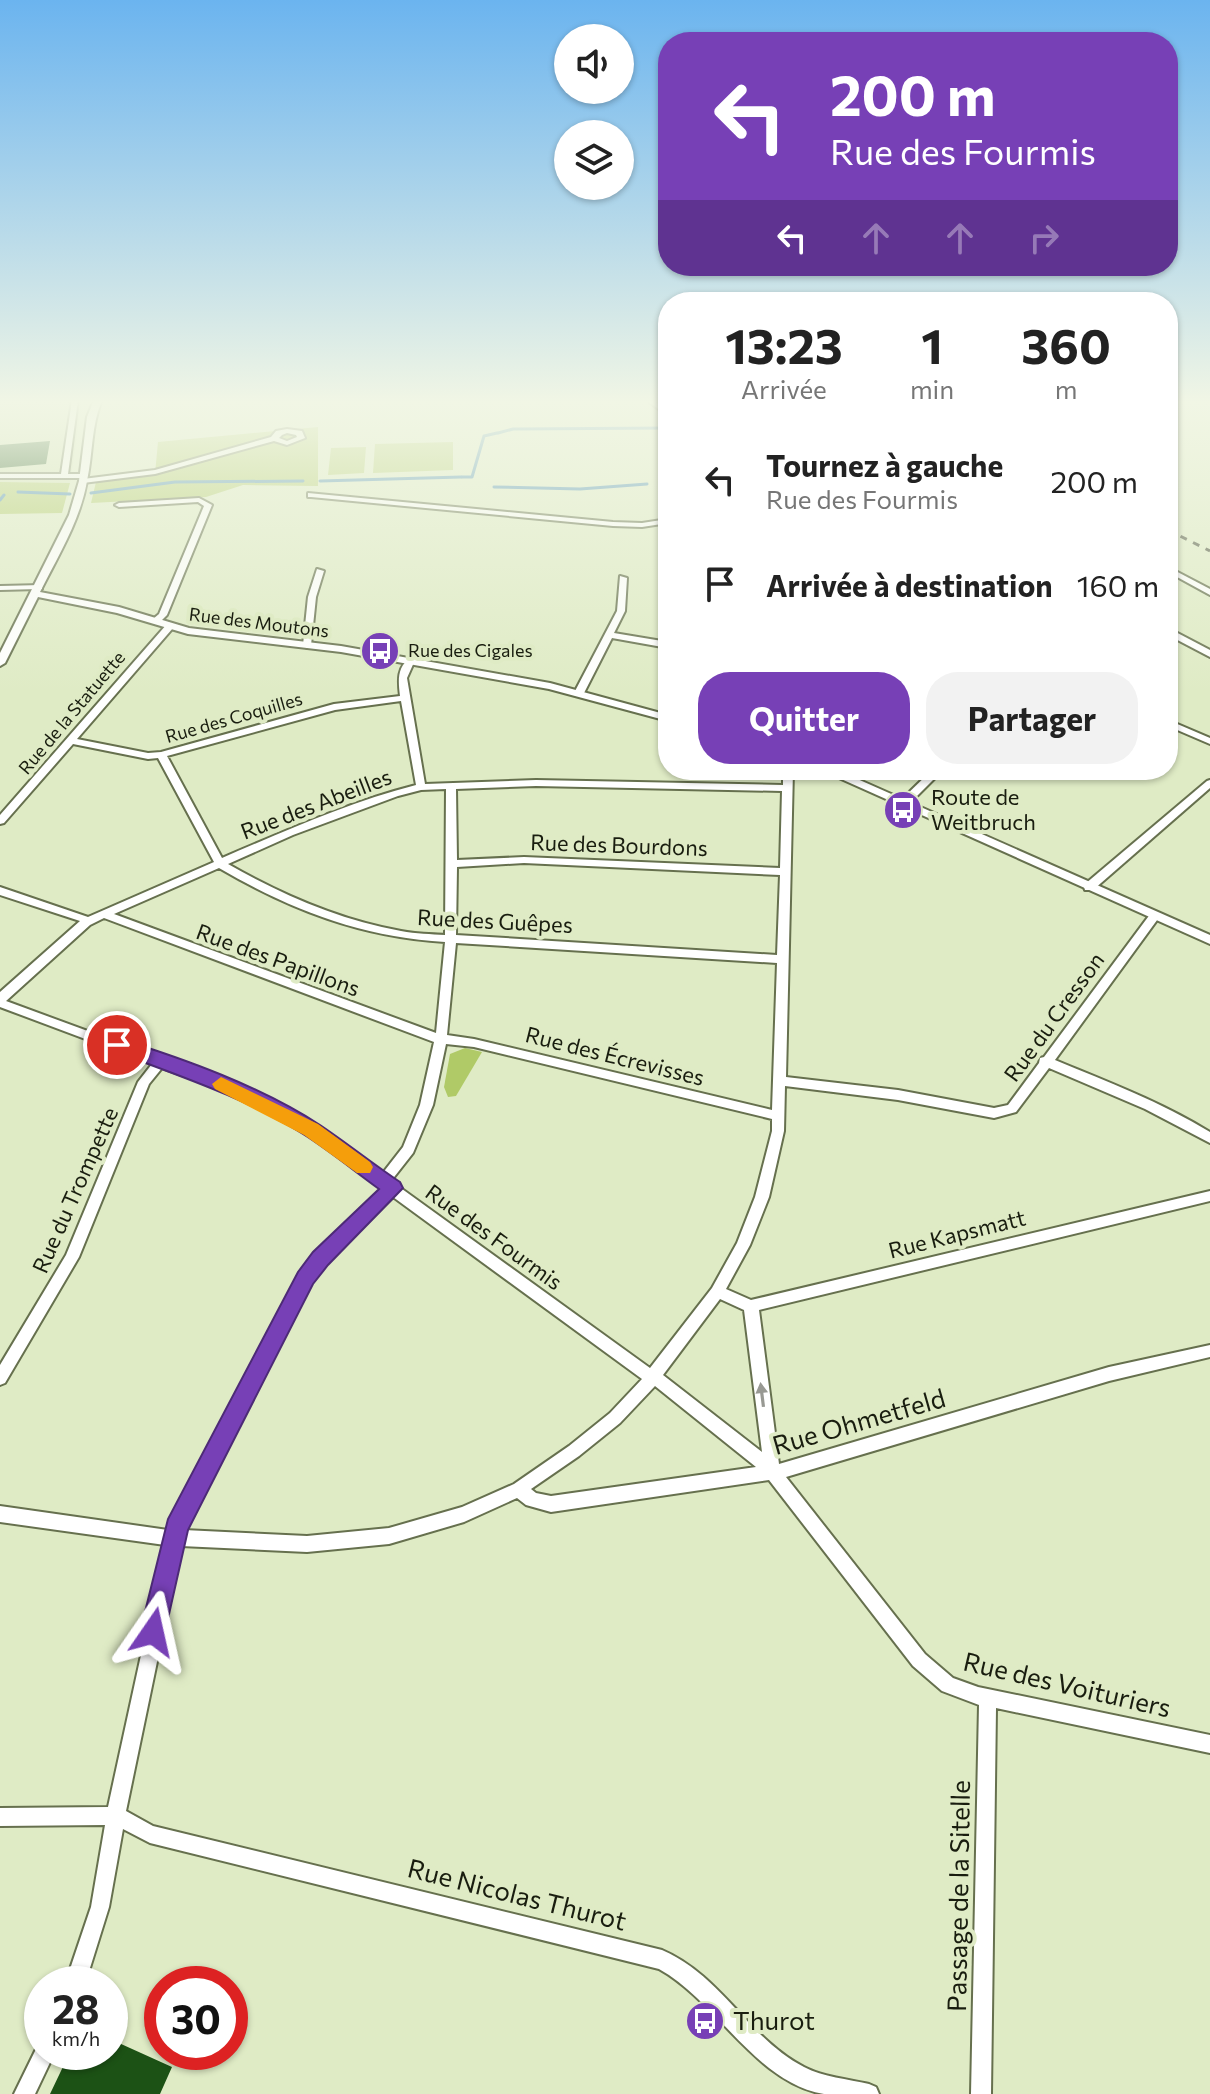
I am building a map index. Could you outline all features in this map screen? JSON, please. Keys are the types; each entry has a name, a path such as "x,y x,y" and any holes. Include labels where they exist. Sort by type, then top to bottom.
{"street":[{"path":"0,663 74,515 78,498"},
{"path":"338,498 602,524 658,523"},
{"path":"119,505 199,500 208,505 163,615 156,621"},
{"path":"307,645 312,597 320,571"},
{"path":"1178,574 1210,592"},
{"path":"579,693 621,611 623,578"},
{"name":"Rue des Moutons","path":"0,588 37,590 170,626 411,660 579,693 658,715"},
{"name":"Rue de la Statuette","path":"0,821 74,741 153,642 170,626"},
{"path":"609,635 658,643"},
{"path":"1178,636 1210,654"},
{"path":"411,660 402,678 421,787"},
{"name":"Rue des Coquilles","path":"74,741 148,756 161,755 334,707 404,698"},
{"path":"1178,727 1210,741"},
{"path":"161,755 220,864"},
{"path":"0,1514 129,1535 174,1538 307,1544 389,1536 464,1514 519,1489 615,1418 652,1378 717,1292 743,1245 762,1197 778,1131 787,780"},
{"path":"849,780 1210,940"},
{"path":"903,804 928,780"},
{"name":"Rue des Abeilles","path":"0,1001 86,922 289,833 394,794 421,787 536,783 786,788"},
{"path":"1089,887 1210,783"},
{"path":"81,1966 100,1907 174,1538 204,1472 306,1278 388,1185 429,1102 441,1038 451,939 451,786"},
{"name":"Rue des Bourdons","path":"452,864 524,860 784,872"},
{"name":"Rue des Guêpes","path":"220,864 261,888 304,907 368,928 405,936 783,959"},
{"path":"0,891 83,918 86,922"},
{"name":"Rue des Papillons","path":"103,914 301,990 441,1038"},
{"name":"Rue du Cresson","path":"779,1081 898,1095 994,1113 1012,1109 1044,1061 1155,916"},
{"name":"Rue des Fourmis","path":"0,1001 161,1061 270,1107 311,1130 652,1378"},
{"name":"Rue des Écrevisses","path":"441,1038 474,1043 778,1116"},
{"name":"Rue du Trompette","path":"0,1378 72,1257 144,1082 161,1061"},
{"path":"1044,1061 1128,1094 1179,1118 1210,1138"},
{"name":"Rue Kapsmatt","path":"751,1306 1210,1196"},
{"path":"717,1292 751,1306 772,1472"},
{"name":"Rue Ohmetfeld","path":"519,1489 532,1500 551,1504 772,1472 1109,1374 1210,1351"},
{"name":"Rue des Voituriers","path":"652,1378 661,1381 772,1472 919,1660 948,1685 988,1698 1210,1744"},
{"name":"Passage de la Sitelle","path":"981,2094 988,1698"},
{"path":"0,1817 117,1816"},
{"name":"Rue Nicolas Thurot","path":"117,1816 150,1834 662,1960 684,1972 784,2066 808,2079 869,2094"},
{"path":"24,2094 36,2070"}],"green space":[{"path":"0,498 66,498 62,513 0,514"},
{"path":"92,498 192,498 91,503"},
{"path":"465,1048 482,1052 456,1096 448,1097 444,1087 450,1054"}],"building":[{"path":"128,2047 144,2054 144,2070 171,2070 160,2094 50,2094 61,2070 128,2070"}],"railway":[{"path":"1178,535 1210,551"}],"slow traffic":[{"path":"221,1084 311,1130 363,1167"}],"place":[{"name":"Rue des Cigales","path":"380,651"},
{"name":"Route de Weitbruch","path":"903,810"},
{"name":"Thurot","path":"705,2021"}],"route":[{"path":"117,1045 228,1087 270,1107 311,1130 393,1188 321,1259 306,1278 177,1527 153,1632"}]}
